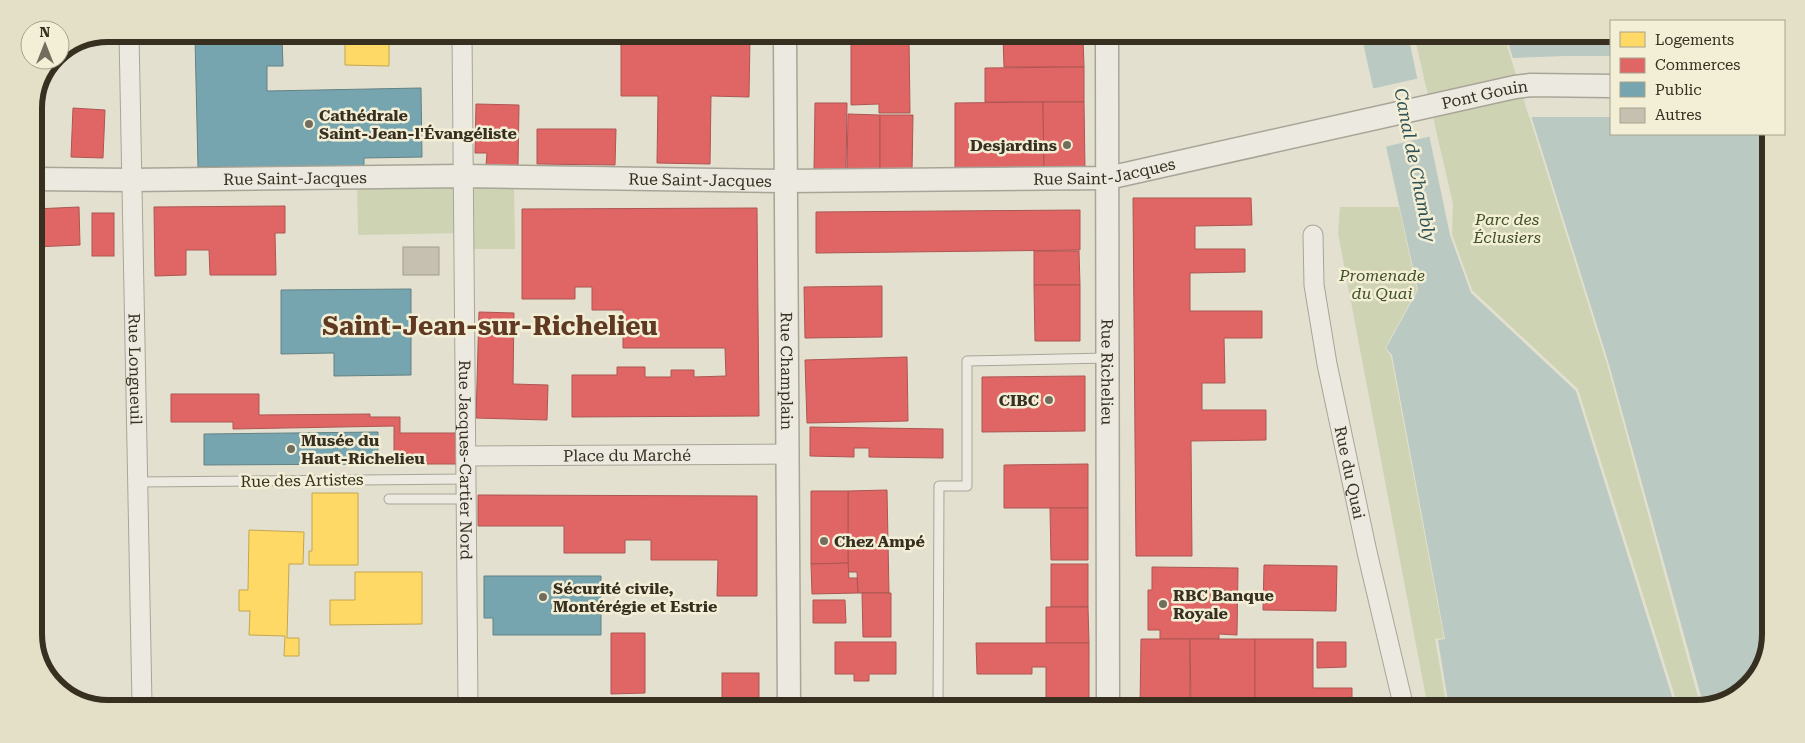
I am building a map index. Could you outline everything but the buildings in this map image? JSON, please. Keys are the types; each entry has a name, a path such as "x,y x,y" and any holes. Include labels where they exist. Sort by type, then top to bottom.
{"street":[{"name":"Rue Longueuil","path":"129,42 130,180 135,304 142,700"},
{"name":"Rue Jacques-Cartier Nord","path":"462,42 468,700"},
{"name":"Rue Champlain","path":"785,42 789,700"},
{"name":"Rue Richelieu","path":"1107,42 1108,700"},
{"name":"Pont Gouin","path":"1360,120 1515,87 1531,85 1610,86"},
{"name":"Rue Saint-Jacques","path":"42,180 463,176 786,181 1108,178 1360,120"},
{"name":"Rue du Quai","path":"1313,235 1314,285 1327,364 1367,552 1402,700"},
{"name":"Place du Marché","path":"466,456 787,454"}],"lane":[{"path":"938,700 940,486 967,486 967,361 1108,358"},
{"name":"Rue des Artistes","path":"138,482 466,479"},
{"path":"389,499 466,499"}],"green space":[{"name":"Parc des Éclusiers","path":"1506,42 1607,364 1699,700 1676,700 1578,389 1472,290 1452,234 1453,204 1416,43"},
{"path":"459,182 461,233 358,235 357,184"},
{"path":"514,184 515,249 470,249 470,185"},
{"name":"Promenade du Quai","path":"1340,207 1399,207 1417,290 1385,348 1391,356 1444,638 1435,639 1446,700 1426,700 1338,233"}],"water":[{"name":"Canal de Chambly","path":"1363,42 1411,42 1450,235 1471,293 1576,391 1673,700 1448,700 1438,640 1445,639 1392,355 1386,348 1418,290"},
{"path":"1508,42 1610,42 1610,135 1762,135 1762,643 1756,664 1749,675 1726,694 1718,697 1702,700 1608,361"}],"pier":[{"path":"1610,56 1610,117 1529,117 1511,58"},
{"path":"1420,78 1432,136 1384,147 1371,89"}],"place":[{"name":"Cathédrale Saint-Jean-l'Évangéliste","path":"309,124"},
{"name":"Desjardins","path":"1067,145"},
{"name":"CIBC","path":"1049,400"},
{"name":"Musée du Haut-Richelieu","path":"291,449"},
{"name":"Chez Ampé","path":"824,541"},
{"name":"Sécurité civile, Montérégie et Estrie","path":"543,597"},
{"name":"RBC Banque Royale","path":"1163,604"}],"district":[{"name":"Saint-Jean-sur-Richelieu","path":"490,326"}]}
